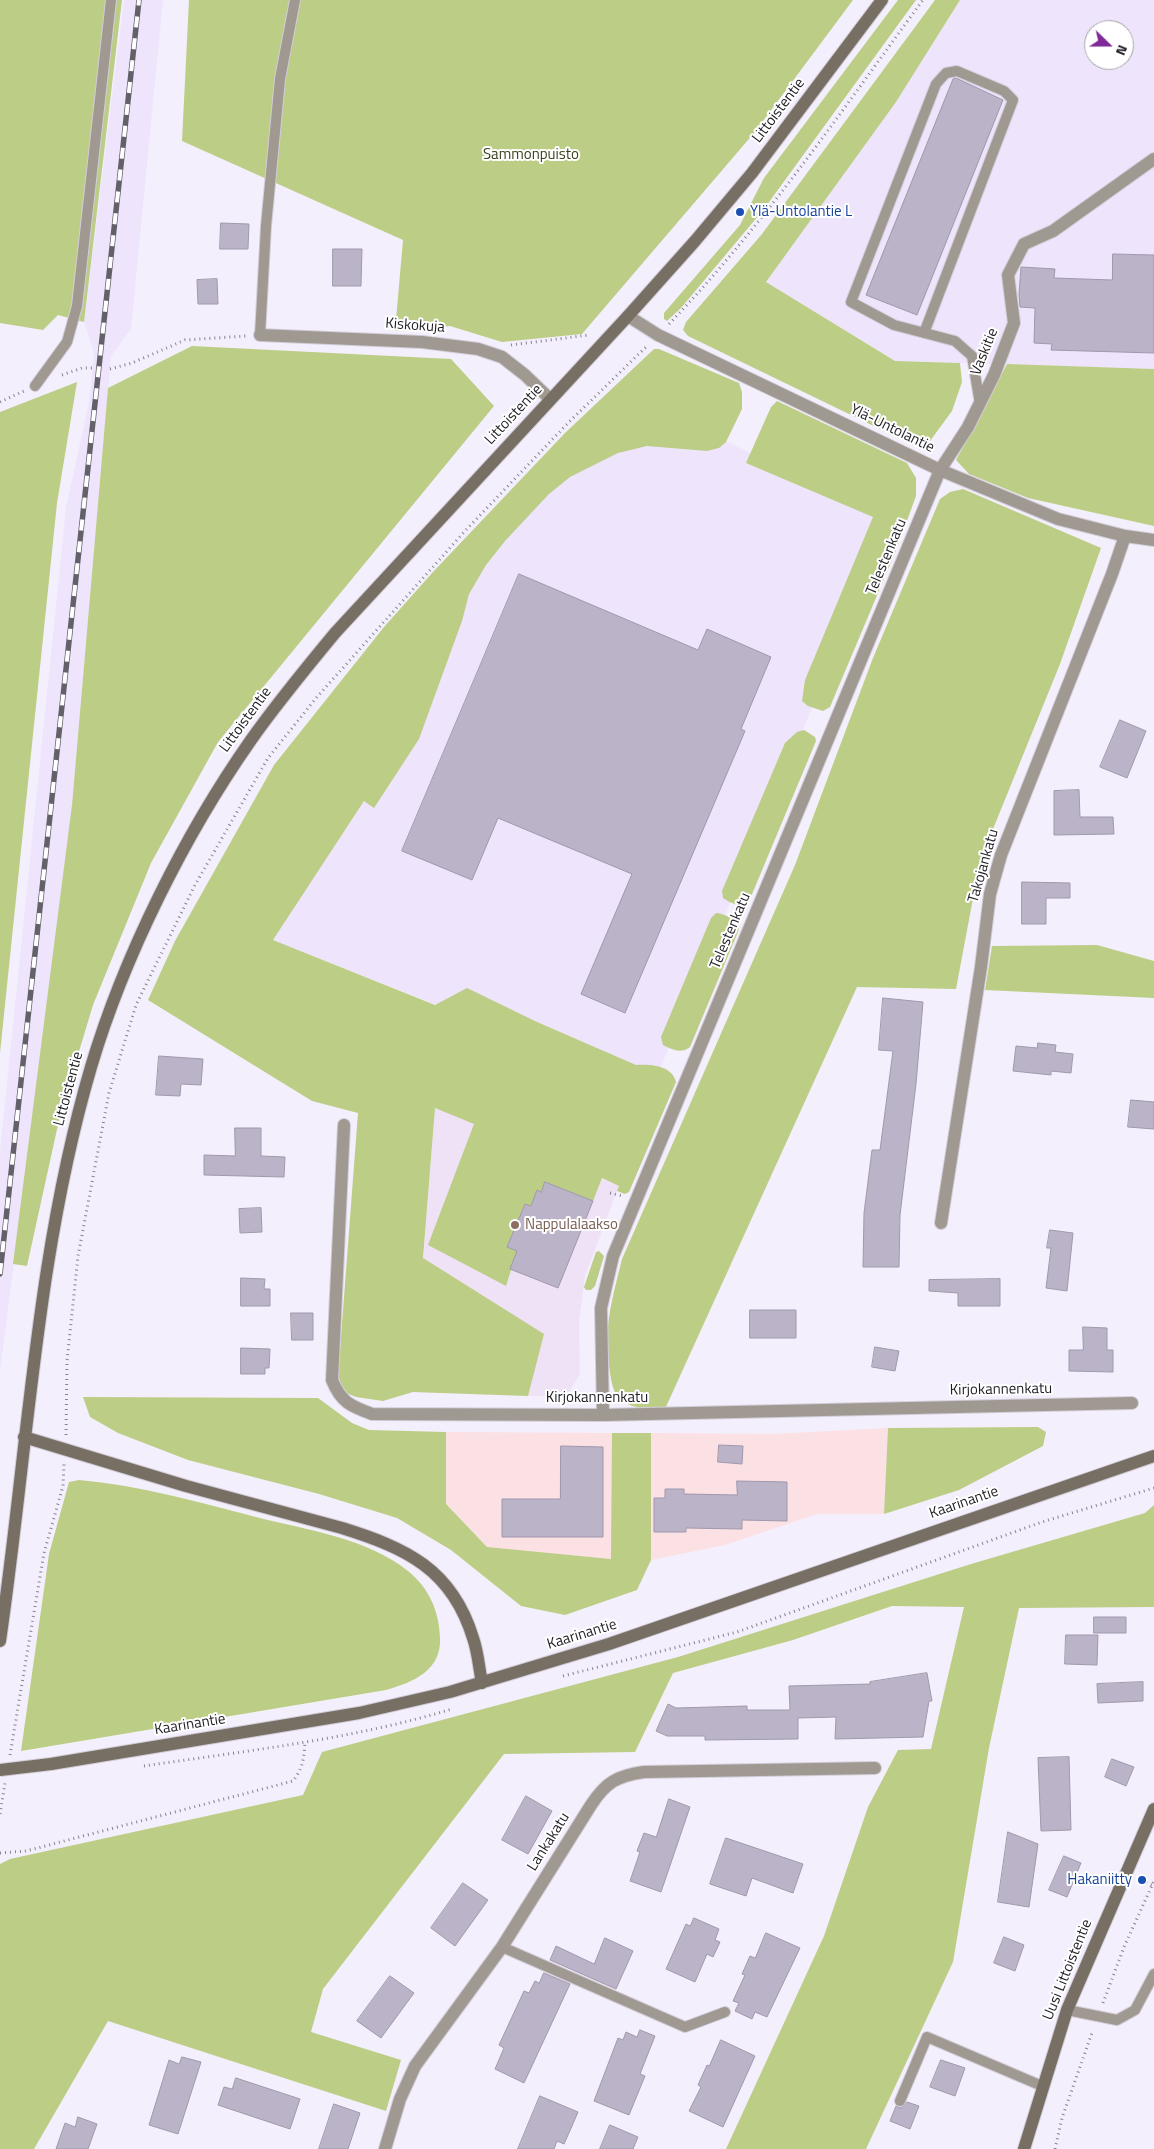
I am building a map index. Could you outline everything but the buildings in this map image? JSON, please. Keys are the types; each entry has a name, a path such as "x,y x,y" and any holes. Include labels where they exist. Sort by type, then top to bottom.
{"street":[{"name":"Littoistentie","path":"0,1642 42,1296 77,1118 91,1066 117,994 138,940 170,876 226,776 292,684 335,632 628,316 695,241 752,173 882,0"},
{"name":"Vaskitie","path":"940,470 968,427 980,404 994,375 1014,323 1008,275 1024,244 1053,231 1154,159"},
{"name":"Ylä-Untolantie","path":"628,316 658,335 940,470 1058,519 1125,536 1154,540"},
{"name":"Kiskokuja","path":"260,335 422,342 478,349 502,357 525,375 550,400"},
{"name":"Telestenkatu","path":"603,1415 601,1308 613,1256 940,470"},
{"name":"Takojankatu","path":"941,1223 981,967 990,894 1001,855 1112,574 1125,536"},
{"name":"Kirjokannenkatu","path":"344,1125 332,1380 338,1394 350,1406 372,1414 603,1415 1132,1403"},
{"path":"24,1437 186,1486 342,1528 410,1554 433,1571 455,1598 473,1638 482,1683"},
{"name":"Kaarinantie","path":"3,1772 359,1713 482,1683 618,1641 1154,1456"},
{"name":"Lankakatu","path":"385,2149 400,2099 415,2066 502,1947 591,1805 605,1786 624,1776 644,1772 875,1768"},
{"name":"Uusi Littoistentie","path":"1024,2149 1067,2010 1154,1809"}],"lane":[{"path":"35,386 68,342 77,306 111,0"},
{"path":"260,335 266,226 280,80 295,0"},
{"path":"924,333 1013,100 1004,91 957,71 946,73 936,84 850,302 894,325 924,333 955,341 972,356 980,404"},
{"path":"502,1947 685,2027 724,2012"},
{"path":"1067,2010 1117,2020 1135,2010 1154,1974"},
{"path":"900,2101 927,2037 1042,2086"}],"path":[{"path":"10,1756 44,1553 63,1486 66,1450 67,1361 78,1256 109,1093 136,1005 195,885 268,758 317,698 465,530 568,423 702,290 757,225 924,0"},
{"path":"507,345 613,332"},
{"path":"110,369 132,363 185,340 260,335"},
{"path":"561,1676 737,1632 1042,1522 1154,1488"},
{"path":"138,1767 305,1742 430,1716 458,1707"},
{"path":"0,1853 26,1851 293,1781 300,1772 304,1761 305,1742"},
{"path":"0,1814 3,1772"},
{"path":"1142,1880 1152,1885"}],"shaded area":[{"path":"124,0 163,0 131,329 111,356 72,807 0,1372 0,1152 66,508 89,402 94,352 84,322"},
{"path":"960,0 1154,0 1154,369 895,361 766,282 896,102"},
{"path":"700,429 891,520 651,1090 273,940 364,801 453,592 577,454"},
{"name":"Nappulalaakso","path":"435,1107 619,1186 585,1276 579,1321 580,1374 566,1397 413,1392"},
{"path":"888,1428 884,1514 817,1514 725,1545 651,1560 651,1433 773,1434"},
{"path":"446,1432 612,1433 612,1559 488,1548 446,1504"}],"green space":[{"path":"0,0 122,0 84,322 58,315 43,330 0,323"},
{"name":"Sammonpuisto","path":"189,0 853,0 754,133 582,334 502,342 450,326 395,331 403,240 182,141"},
{"path":"898,0 916,0 764,209 681,308 667,321 664,319 664,313 740,225 764,178"},
{"path":"935,0 960,0 896,102 766,282 895,361 960,363 962,382 952,411 930,441 915,446 688,336 683,330 686,322 762,234"},
{"path":"192,346 451,359 494,406 218,742 151,863 93,1005 61,1111 27,1266 13,1264 72,805 108,388"},
{"path":"654,349 659,349 739,383 742,392 742,409 726,442 719,448 707,451 647,446 618,453 570,477 549,494 505,541 486,565 469,594 462,621 419,739 374,808 364,801 273,940 435,1005 467,988 537,1022 636,1065 654,1065 665,1069 674,1076 676,1082 629,1192 625,1194 617,1191 619,1186 602,1178 593,1201 545,1182 541,1192 537,1190 531,1206 525,1204 521,1213 531,1217 507,1247 517,1251 506,1286 428,1245 474,1124 435,1108 423,1258 544,1334 528,1396 413,1392 383,1401 356,1397 344,1392 338,1376 358,1113 312,1101 148,1000 175,941 274,765 384,627 433,572 565,433"},
{"path":"1007,364 1154,369 1154,526 1028,498 969,474 956,460"},
{"path":"77,382 57,503 0,1053 0,412"},
{"path":"777,401 907,463 916,478 916,496 897,548 830,707 823,711 808,706 802,701 805,680 873,517 746,463 771,407"},
{"path":"963,489 1101,548 1060,664 980,861 956,989 857,987 665,1409 634,1407 618,1397 615,1391 612,1383 608,1352 609,1318 622,1259 795,865 873,658 940,499 950,492"},
{"path":"804,730 815,737 816,741 750,899 741,905 730,902 723,898 722,891 785,743 797,732"},
{"path":"716,913 733,920 738,925 738,932 690,1047 680,1051 674,1050 663,1045 661,1037 711,918"},
{"path":"1097,945 1154,961 1154,998 985,990 992,946"},
{"path":"599,1251 604,1256 595,1286 591,1290 586,1290 584,1287 596,1252"},
{"path":"83,1397 318,1398 352,1423 369,1430 446,1432 446,1504 487,1547 611,1559 612,1433 651,1433 651,1560 637,1590 565,1615 521,1606 451,1550 397,1518 319,1494 188,1460 118,1433 90,1417"},
{"path":"1038,1427 1046,1432 1043,1446 959,1490 884,1514 888,1428"},
{"path":"79,1480 101,1482 168,1495 336,1536 374,1550 408,1571 427,1592 438,1618 440,1637 436,1658 431,1667 415,1679 386,1690 21,1751 49,1554 69,1482"},
{"path":"1154,1505 1154,1607 1019,1608 989,1748 953,1962 866,2149 726,2149 824,1936 868,1807 898,1750 931,1749 964,1607 892,1606 793,1640 673,1673 635,1752 504,1754 323,1989 311,2032 401,2060 386,2111 108,2021 34,2149 0,2149 0,1864 10,1859 303,1795 322,1752 678,1657 971,1564 1145,1513"}],"railway":[{"path":"0,1274 139,0"}],"place":[{"name":"Ylä-Untolantie L","path":"740,212"},
{"name":"Nappulalaakso","path":"515,1225"},
{"name":"Hakaniitty","path":"1142,1880"}]}
